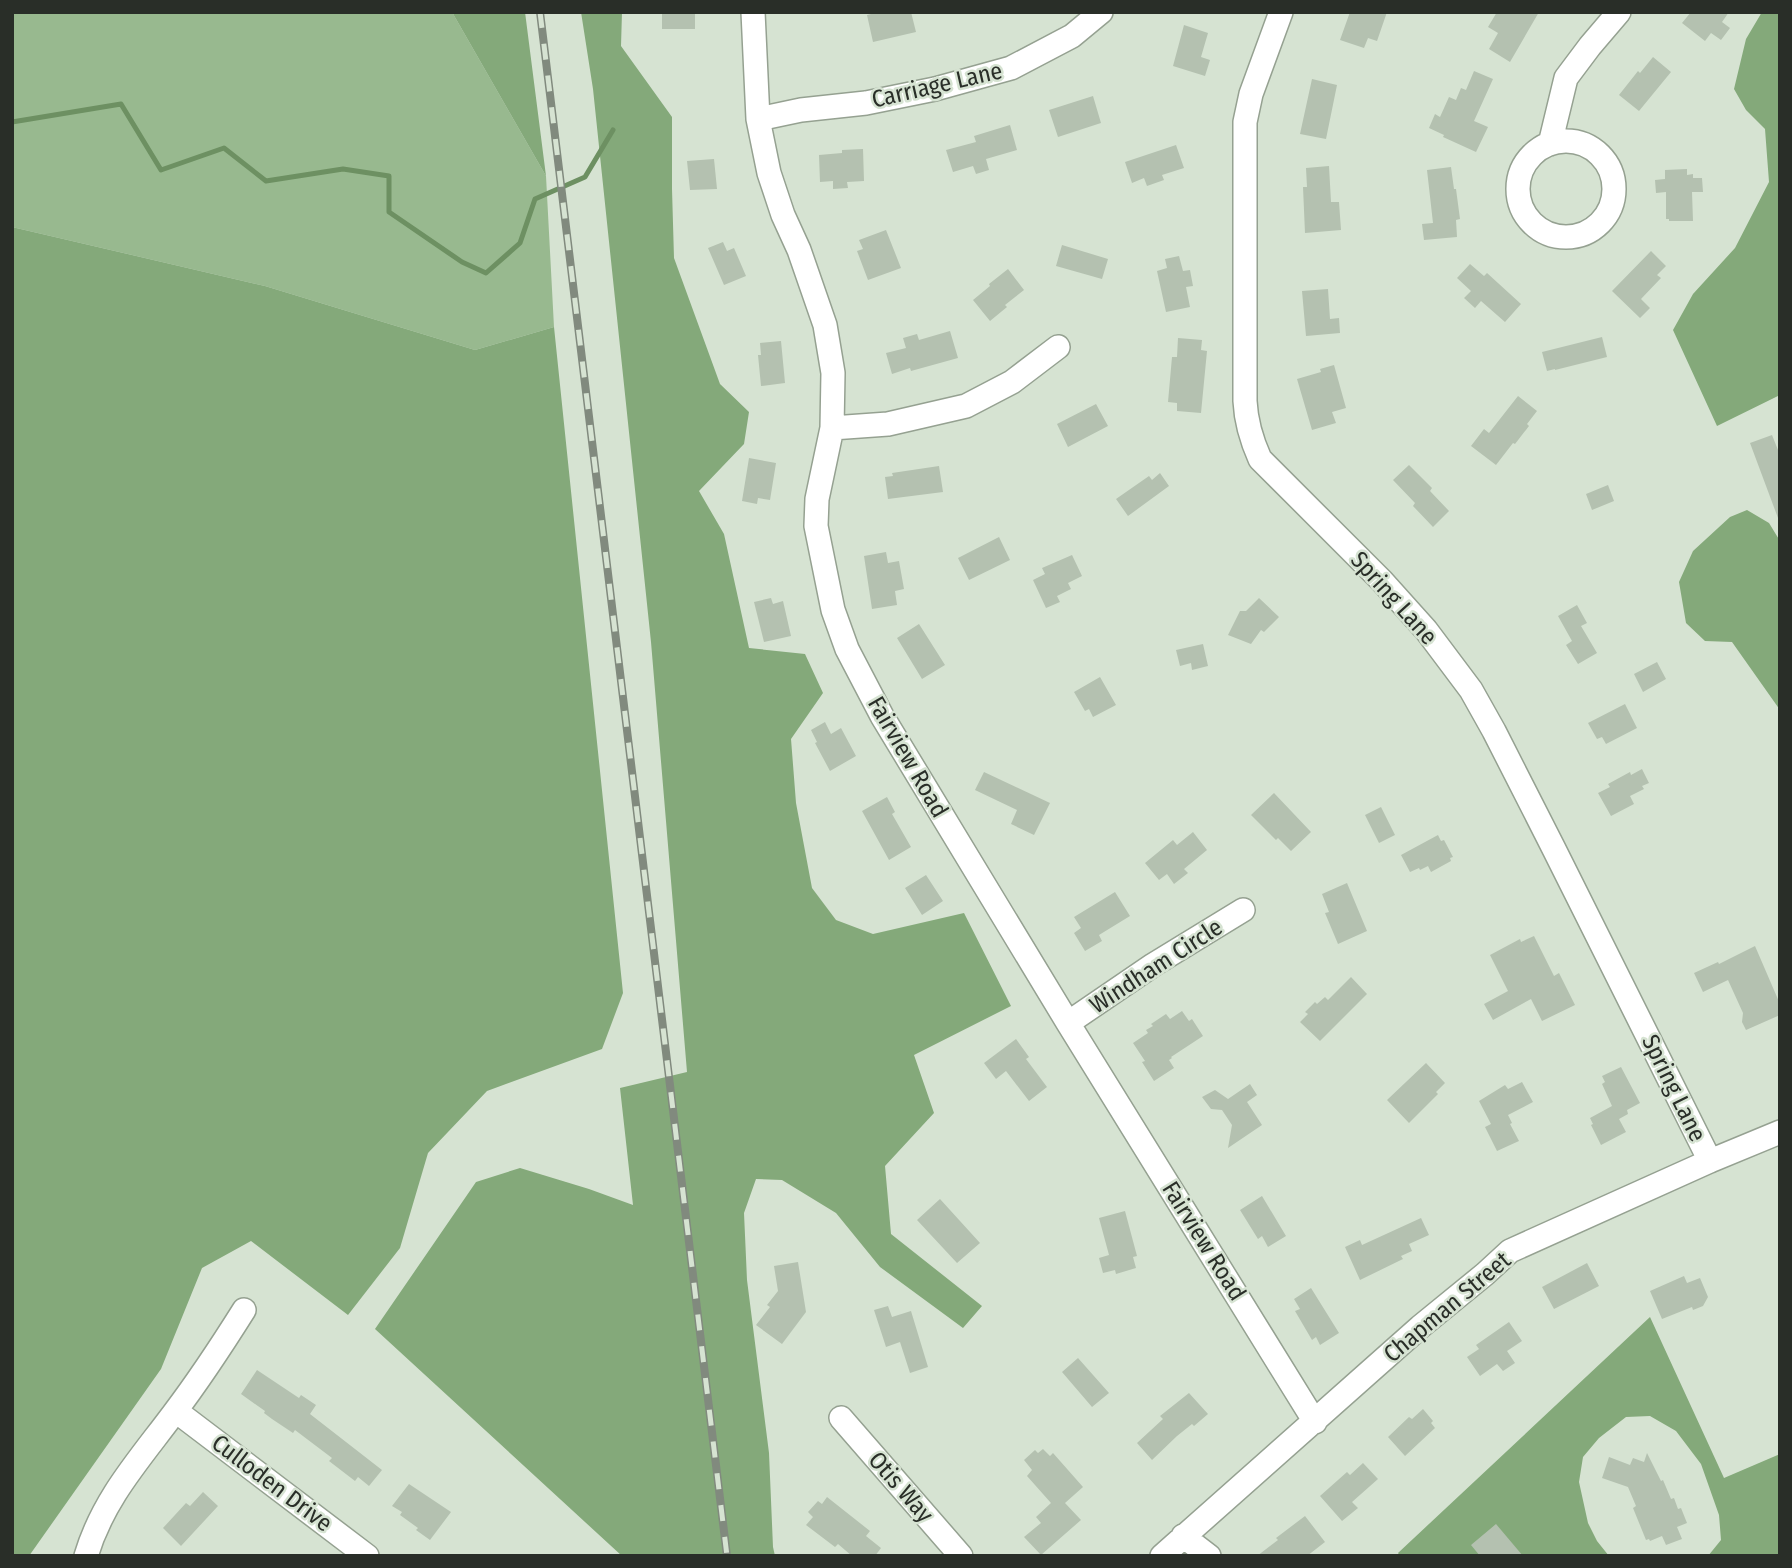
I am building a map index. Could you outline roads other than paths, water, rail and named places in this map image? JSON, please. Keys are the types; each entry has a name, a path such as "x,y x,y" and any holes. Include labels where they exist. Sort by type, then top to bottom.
{"street":[{"name":"Fairview Road","path":"752,12 758,119 769,173 825,325 833,373 832,428 817,499 816,526 833,610 848,649 882,716 1315,1422"},
{"name":"Carriage Lane","path":"758,119 801,110 866,103 935,89 1011,68 1072,36 1101,12"},
{"name":"Spring Lane","path":"1281,12 1251,94 1245,122 1245,401 1252,441 1260,459 1382,581 1426,630 1471,690 1542,825 1710,1161"},
{"path":"1550,144 1566,141 1581,144 1605,161 1612,175 1614,190 1611,205 1599,224 1580,235 1564,237 1548,234 1534,225 1523,212 1518,196 1518,180 1525,164 1536,152 1550,144 1566,78 1619,12"},
{"path":"832,428 888,424 966,406 1012,382 1058,347"},
{"name":"Windham Circle","path":"1068,1023 1153,965 1243,910"},
{"name":"Chapman Street","path":"1162,1556 1420,1327 1510,1251 1780,1132"},
{"path":"86,1556 103,1511 122,1481 176,1410 244,1310"},
{"name":"Culloden Drive","path":"176,1410 368,1556"},
{"name":"Otis Way","path":"841,1418 961,1556"},
{"path":"1184,1536 1209,1556"}],"waterway":[{"path":"12,122 121,104 161,170 224,148 266,181 343,169 389,176 389,212 462,262 486,273 520,243 535,199 585,177 613,130"}],"railway":[{"path":"540,12 727,1556"}]}
